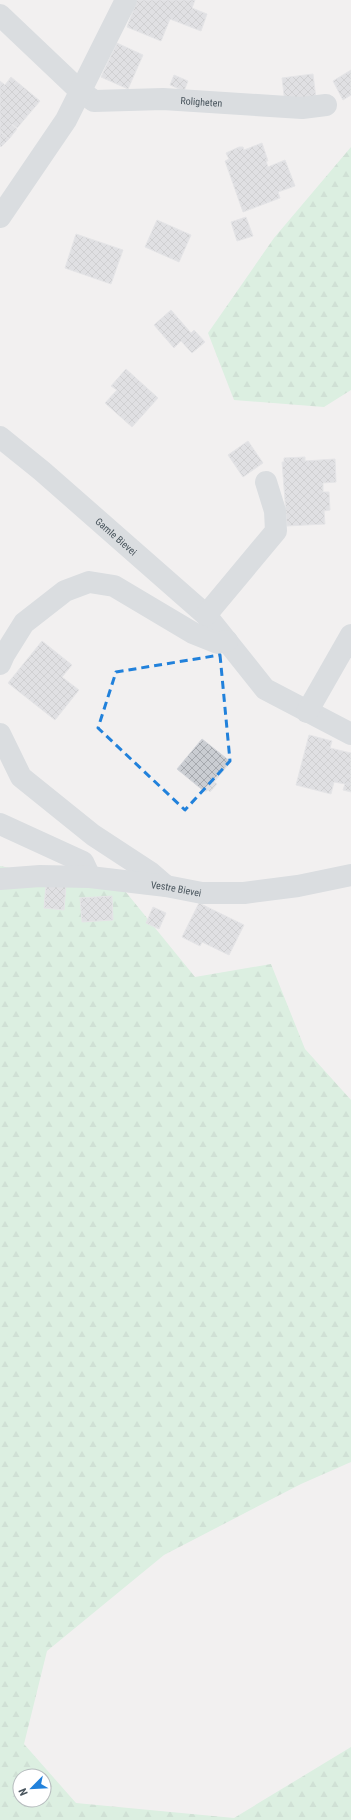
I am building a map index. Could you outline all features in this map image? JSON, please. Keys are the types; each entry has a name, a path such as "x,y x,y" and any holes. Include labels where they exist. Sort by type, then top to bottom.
{"street":[{"path":"0,217 66,120 126,0"},
{"name":"Roligheten","path":"0,15 80,92 94,101 163,99 302,108 326,105"},
{"name":"Gamle Bievei","path":"0,437 42,471 206,616 265,689 351,734"},
{"path":"206,616 276,531 275,511 266,482"},
{"path":"0,664 4,655 24,624 65,591 89,582 114,586 193,633 218,644 227,641"},
{"path":"307,712 351,635"},
{"path":"0,734 21,777 92,835 151,873 166,886"},
{"path":"0,824 83,862 90,877"},
{"name":"Vestre Bievei","path":"0,879 40,876 90,877 166,886 202,893 244,893 298,886 351,875"}],"highlighted area":[{"path":"220,655 230,761 185,810 98,728 116,672"}],"green space":[{"path":"351,147 351,390 324,407 234,400 208,333 274,238"},
{"path":"0,866 125,891 195,977 271,964 305,1049 351,1100 351,1462 301,1484 164,1555 47,1651 24,1744 45,1768 12,1768 12,1808 52,1808 52,1776 76,1803 234,1818 351,1747 351,1820 0,1820"}],"building":[{"path":"137,0 195,0 192,8 207,14 201,31 170,19 161,41 127,27"},
{"path":"117,43 143,55 128,89 101,77"},
{"path":"351,70 351,95 343,100 333,81"},
{"path":"313,74 316,99 285,103 282,78"},
{"path":"174,75 188,81 184,91 170,85"},
{"path":"11,77 40,101 17,128 12,124 17,129 9,139 0,131 0,81 5,85"},
{"path":"0,131 9,139 1,147 0,146"},
{"path":"262,143 268,161 266,161 268,167 285,160 295,186 278,192 280,198 243,212 225,161 229,159 226,153 239,147 243,147 244,150"},
{"path":"246,217 253,236 237,241 231,222"},
{"path":"157,220 191,235 179,262 145,247"},
{"path":"76,234 123,250 111,284 65,268"},
{"path":"171,310 191,333 194,330 205,342 192,353 181,341 174,348 154,325"},
{"path":"126,369 158,398 132,427 105,403 117,390 111,386"},
{"path":"248,441 263,463 243,477 228,455"},
{"path":"305,457 305,461 335,459 336,482 323,483 323,492 329,492 330,510 324,511 325,524 287,526 282,462 284,462 284,458"},
{"path":"42,641 72,665 62,677 79,690 55,720 8,683"},
{"path":"309,735 332,741 330,748 351,753 351,792 343,790 345,784 334,782 331,794 296,785"},
{"path":"202,739 231,762 214,782 217,784 210,792 208,790 205,792 177,769"},
{"path":"46,884 66,886 64,910 44,908"},
{"path":"112,896 113,920 82,922 80,898"},
{"path":"199,903 244,925 229,955 202,942 200,946 182,937"},
{"path":"153,907 166,913 159,929 146,923"}]}
